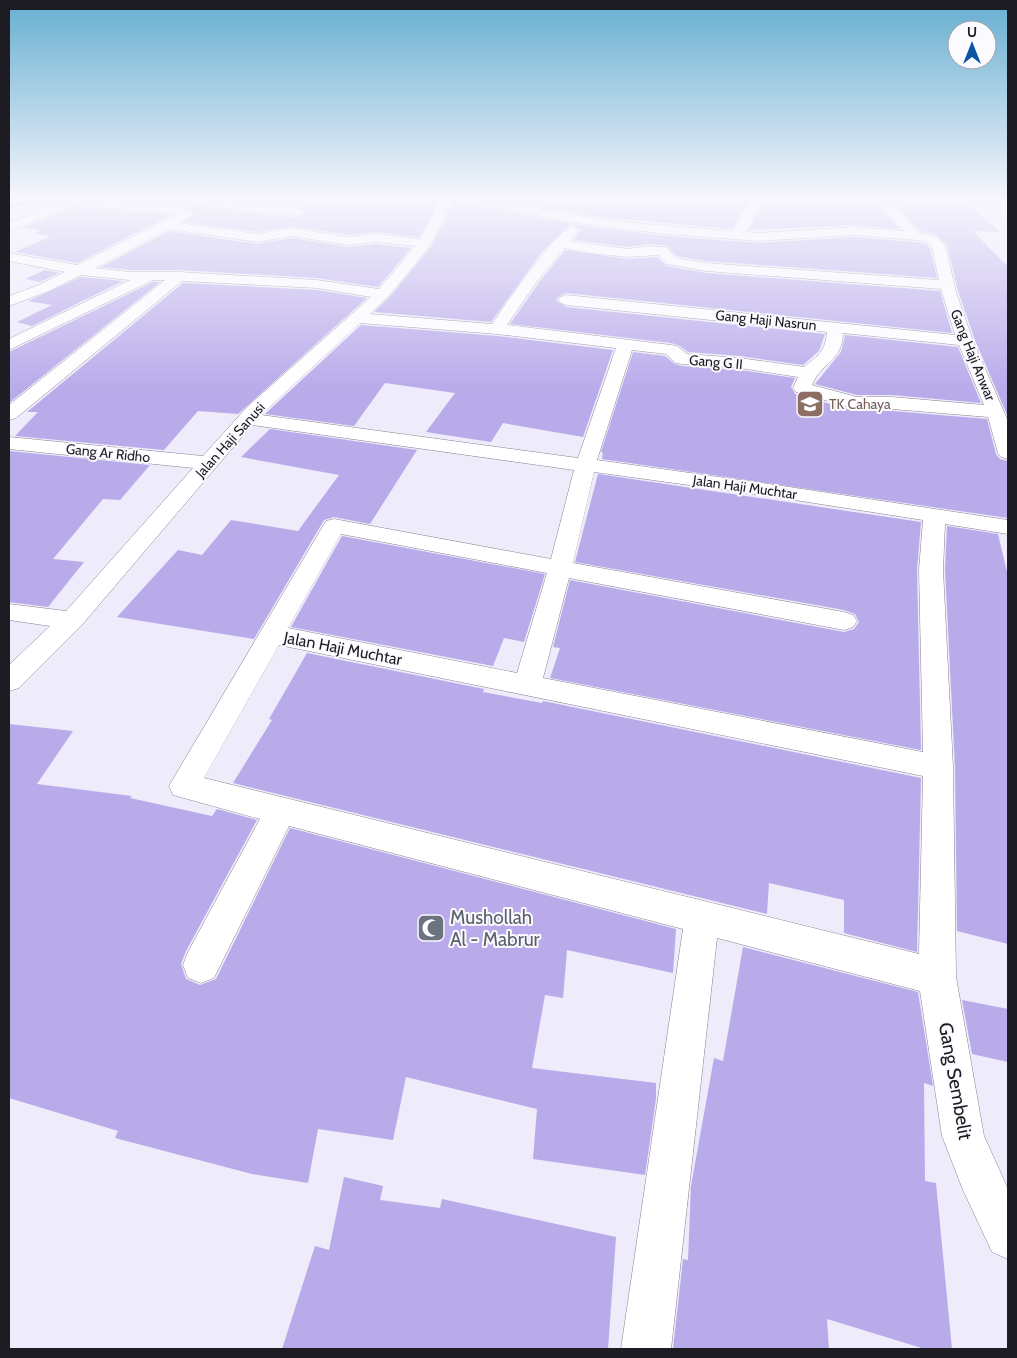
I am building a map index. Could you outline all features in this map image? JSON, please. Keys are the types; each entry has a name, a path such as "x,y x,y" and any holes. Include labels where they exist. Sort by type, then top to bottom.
{"street":[{"path":"43,263 130,276 179,276 317,284 383,294"},
{"path":"9,301 44,288 92,263"},
{"name":"Jalan Haji Sanusi","path":"9,682 72,620 247,419 383,294 408,263"},
{"path":"497,329 523,288 543,263"},
{"path":"685,263 706,267 947,285"},
{"name":"Gang Haji Anwar","path":"942,263 965,341 996,412 1008,453"},
{"path":"9,345 106,296 152,276"},
{"path":"9,414 179,276"},
{"name":"Gang Haji Nasrun","path":"566,300 965,341"},
{"name":"Gang G II","path":"356,318 497,329 673,350 682,359 740,363 808,373"},
{"path":"835,327 834,345 827,357 808,373 802,388 854,403 892,403 996,412"},
{"path":"527,685 560,568 586,464 625,345"},
{"name":"Jalan Haji Muchtar","path":"247,419 586,464 1008,527"},
{"name":"Gang Ar Ridho","path":"9,443 208,464"},
{"name":"Gang Sembelit","path":"934,516 931,570 938,767 938,977 963,1136 978,1175 1008,1236"},
{"path":"271,634 334,526 844,621"},
{"path":"9,612 72,620"},
{"name":"Jalan Haji Muchtar","path":"281,811 184,786 271,634 938,767"},
{"path":"201,966 281,811 938,977"},
{"path":"646,1349 702,917"}],"building":[{"path":"108,263 398,263 378,287 317,278 179,270 130,270 101,267"},
{"path":"418,263 533,263 491,322 374,312 389,298"},
{"path":"554,263 664,263 667,266 706,273 940,291 952,333 566,293 556,300 566,307 825,334 819,351 803,365 740,356 688,352 678,345 671,343 510,324"},
{"path":"738,263 934,263 937,278"},
{"path":"951,263 1004,263 1008,267 1008,417 975,340 958,291"},
{"path":"45,270 59,273 40,282 25,279"},
{"path":"81,277 123,281 32,326 17,322 52,305 28,301"},
{"path":"153,282 160,282 9,403 9,352"},
{"path":"183,283 317,290 367,298 238,414 198,411 164,450 15,436 38,412 27,412"},
{"path":"361,325 497,336 613,350 583,437 503,423 491,442 426,432 455,393 385,383 354,426 265,414"},
{"path":"845,335 958,347 981,403 892,395 857,395 815,384 841,352"},
{"path":"633,352 665,356 675,364 682,366 740,370 795,378 791,387 795,394 855,411 892,411 987,419 996,454 1000,459 1008,461 1008,518 602,459 603,453 601,452"},
{"path":"270,429 417,450 370,524 334,517 324,520 254,639 117,617 178,550 202,555 231,520 298,531 339,475 241,457"},
{"path":"9,451 150,465 120,500 103,499 53,559 84,562 48,607 9,602"},
{"path":"598,474 921,522 917,570 921,750 550,678 560,648 553,647 570,580 844,632 854,629 859,622 855,614 844,610 575,562"},
{"path":"947,526 998,534 1008,576 1008,944 957,931 955,767 945,570"},
{"path":"342,536 545,574 524,642 504,638 493,666 291,627"},
{"path":"307,653 484,689 483,692 542,703 543,701 921,778 917,952 844,933 844,900 769,883 767,914 233,783 272,720 269,719"},
{"path":"9,724 73,731 37,784 132,796 130,798 212,816 217,809 257,820 186,951 181,964 186,979 200,985 216,979 290,828 676,929 673,973 567,950 563,998 545,995 532,1068 656,1083 656,1099 645,1175 533,1159 537,1109 406,1077 393,1140 318,1129 308,1183 252,1174 115,1138 118,1131 9,1098"},
{"path":"743,947 918,992 933,1086 924,1083 925,1181 936,1183 952,1349 925,1349 827,1319 829,1349 673,1349 683,1259 688,1260 691,1186 714,1058 723,1061"},
{"path":"962,1000 1008,1009 1008,1062 972,1054"},
{"path":"344,1177 383,1186 380,1200 440,1208 442,1199 616,1237 608,1349 282,1349 315,1246 329,1250"}],"place":[{"name":"TK Cahaya","path":"810,404"},
{"name":"Mushollah Al - Mabrur","path":"431,928"}]}
